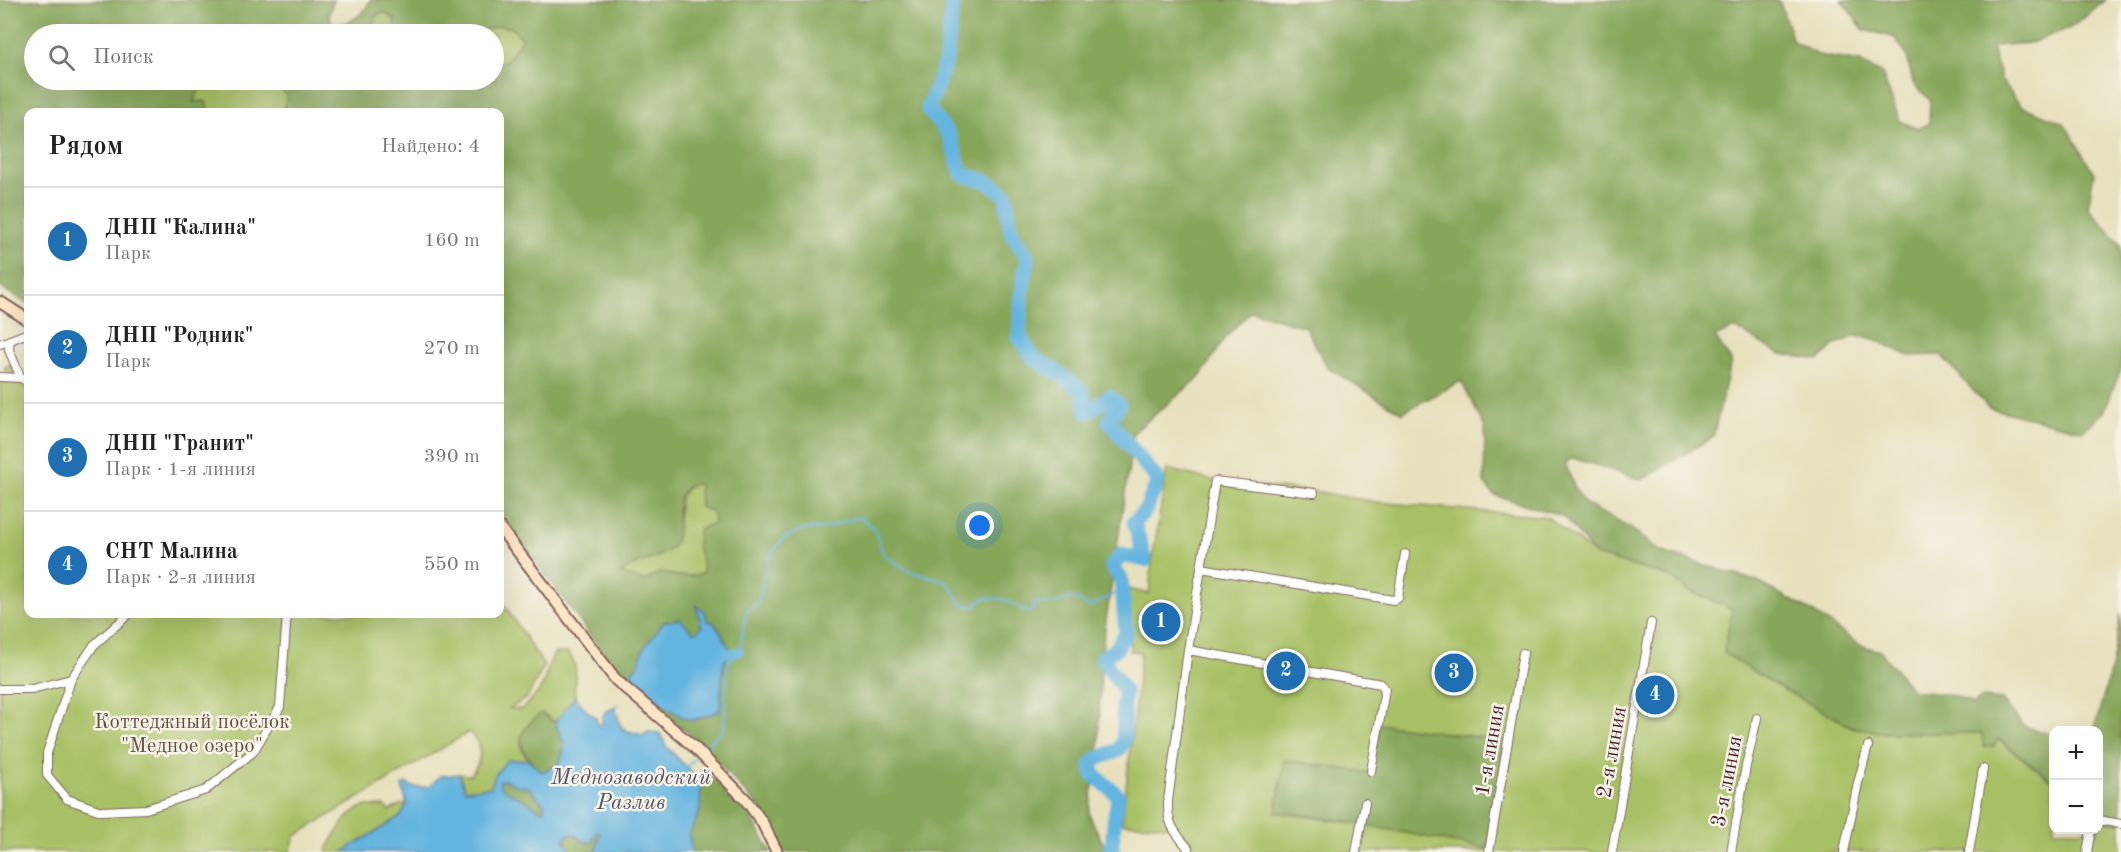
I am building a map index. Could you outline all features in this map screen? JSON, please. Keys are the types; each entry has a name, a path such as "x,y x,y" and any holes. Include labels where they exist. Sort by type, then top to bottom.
{"main road":[{"path":"0,302 24,317"},
{"path":"504,533 616,680 694,747 746,800 762,822 777,852"}],"street":[{"path":"0,344 24,335"},
{"path":"10,340 9,350 24,378"},
{"path":"0,377 24,380"},
{"path":"1188,852 1188,848 1170,826 1167,815 1188,650 1215,481 1314,493"},
{"path":"1201,568 1393,600 1398,598 1405,554"},
{"path":"124,618 93,645 71,679 47,753 48,776 67,799 101,811 146,809 206,790 254,752 280,706 287,618"},
{"name":"2-я линия","path":"1612,852 1651,623"},
{"path":"1188,650 1381,684 1385,690 1371,771"},
{"name":"1-я линия","path":"1489,852 1522,654"},
{"path":"0,689 32,689 71,679"},
{"name":"3-я линия","path":"1731,852 1757,718"},
{"path":"1844,852 1868,746"},
{"path":"1969,852 1983,769"},
{"path":"1356,852 1365,803"},
{"path":"2103,821 2121,824"},
{"path":"2087,852 2090,834"}],"green space":[{"path":"0,0 334,0 329,14 332,24 24,24 24,90 199,90 193,102 205,101 208,108 24,108 24,302 0,287"},
{"path":"370,0 1779,0 1793,41 1818,55 1860,62 1882,74 1900,121 1919,129 1929,123 1930,100 1913,83 1907,56 1894,37 1864,30 1841,0 2106,0 2072,27 2031,43 1992,46 2001,80 2021,106 2064,123 2094,173 2088,207 2121,245 2121,369 2104,412 2083,431 1989,408 1941,355 1909,356 1874,339 1855,336 1835,345 1819,360 1780,354 1735,328 1715,337 1731,361 1713,437 1642,480 1573,458 1565,463 1575,488 1585,504 1630,528 1660,551 1756,581 1811,611 1860,645 1880,651 1912,690 1956,696 1974,704 1981,698 2002,700 2024,726 2049,734 2049,778 1998,739 1994,747 1983,747 1982,733 1886,733 1852,727 1772,683 1724,653 1732,609 1689,591 1670,577 1596,555 1563,516 1494,495 1484,483 1485,428 1461,381 1402,413 1328,368 1305,327 1251,311 1225,338 1200,377 1134,432 1101,655 1099,744 1089,814 1107,852 782,852 761,809 698,741 620,676 504,518 504,108 284,108 287,98 283,90 504,90 504,62 507,61 522,38 510,27 504,27 504,24 395,24 395,19 384,12 375,15 373,24 338,24 360,15","holes":["699,484 700,507 713,512 714,523 698,530 697,547 702,560 703,573 682,576 661,572 644,581 620,573 671,548 677,537 677,509 680,497 689,485","696,606 705,612 707,622 713,622 729,648 723,666 720,711 692,720 687,719 670,709 629,676 639,663 702,627"]},
{"path":"384,13 392,16 395,24 373,24 376,16"},
{"path":"504,27 510,27 522,38 507,61 504,62"},
{"path":"199,90 283,90 287,98 284,108 208,108 205,101 192,103"},
{"name":"Коттеджный посёлок \"Медное озеро\"","path":"11,364 20,384 24,386 24,618 504,618 504,604 544,666 527,698 509,709 522,709 538,693 555,653 568,653 572,658 575,669 575,697 555,722 541,713 521,748 528,760 507,760 495,775 491,787 465,790 459,774 470,775 477,765 480,754 477,742 469,732 295,836 290,852 0,852 0,382 7,382 5,367"},
{"path":"1167,469 1215,481 1319,492 1376,502 1547,517 1596,555 1670,577 1689,591 1733,609 1772,683 1852,727 1886,733 1982,733 1997,739 2049,778 2049,834 2103,834 2103,821 2121,823 2121,852 1188,852 1170,826 1122,823 1141,652 1130,651 1129,589 1149,594","holes":["1285,760 1370,773 1372,826 1276,812"]},
{"path":"700,483 700,507 713,512 714,523 708,527 697,547 702,560 703,573 682,576 661,572 644,581 619,573 639,562 660,556 677,535 680,497 689,485"},
{"path":"2121,614 2121,823 2103,821 2103,726 2095,726 2111,669"},
{"path":"541,713 555,722 565,745 559,764 542,772 527,756 521,742 525,728"},
{"path":"1380,724 1507,741 1488,849 1339,820 1276,812 1284,760 1370,773"},
{"path":"711,777 724,789 726,798 740,803 748,812 771,852 692,852 689,835 700,810 701,782"},
{"path":"506,780 517,786 528,787 544,805 545,811 539,810 500,787 500,781"},
{"path":"407,804 401,816 366,839 343,852 326,852 342,824 359,808 385,806 389,811"},
{"path":"597,831 600,833 596,852 572,852 563,840 567,835 575,834 581,840"}],"water":[{"path":"696,605 705,612 707,621 713,622 729,648 723,666 720,711 692,720 670,709 629,676 639,663 643,649 664,622 680,619 694,633 702,627"},
{"name":"Меднозаводский Разлив","path":"575,697 589,713 595,716 601,726 604,713 615,707 621,727 643,735 648,732 660,733 666,746 701,782 700,810 689,835 692,852 596,852 600,833 597,831 591,843 581,840 575,834 567,835 564,840 572,852 343,852 401,816 407,804 402,786 406,783 411,787 429,787 440,776 459,774 465,790 491,787 495,775 507,760 528,760 542,772 559,765 565,745 555,722","holes":["506,780 517,786 528,787 544,804 545,810 539,810 505,790 500,786 500,781"]}],"waterway":[{"path":"953,0 946,60 928,109 949,135 962,174 988,182 1006,195 1011,232 1028,257 1022,293 1019,337 1035,359 1082,391 1087,412 1110,397 1119,405 1109,421 1158,480 1146,510 1134,522 1145,560 1121,555 1112,566 1121,579 1126,633 1116,649 1102,658 1125,694 1124,740 1119,750 1096,759 1091,765 1094,775 1118,795 1111,847 1114,852"},
{"path":"703,750 724,728 728,662 739,652 747,610 758,603 768,561 786,537 800,531 825,528 861,517 875,530 883,554 911,572 946,581 960,603 967,606 976,606 983,598 1005,599 1026,612 1033,610 1033,603 1047,604 1071,598 1089,607 1122,590"},
{"path":"715,654 739,652"},
{"path":"615,707 618,704"},
{"path":"686,767 697,756"}],"place":[{"name":"ДНП \"Калина\"","path":"1161,622"},
{"name":"ДНП \"Родник\"","path":"1286,671"},
{"name":"ДНП \"Гранит\"","path":"1454,673"},
{"name":"СНТ Малина","path":"1655,695"}]}
